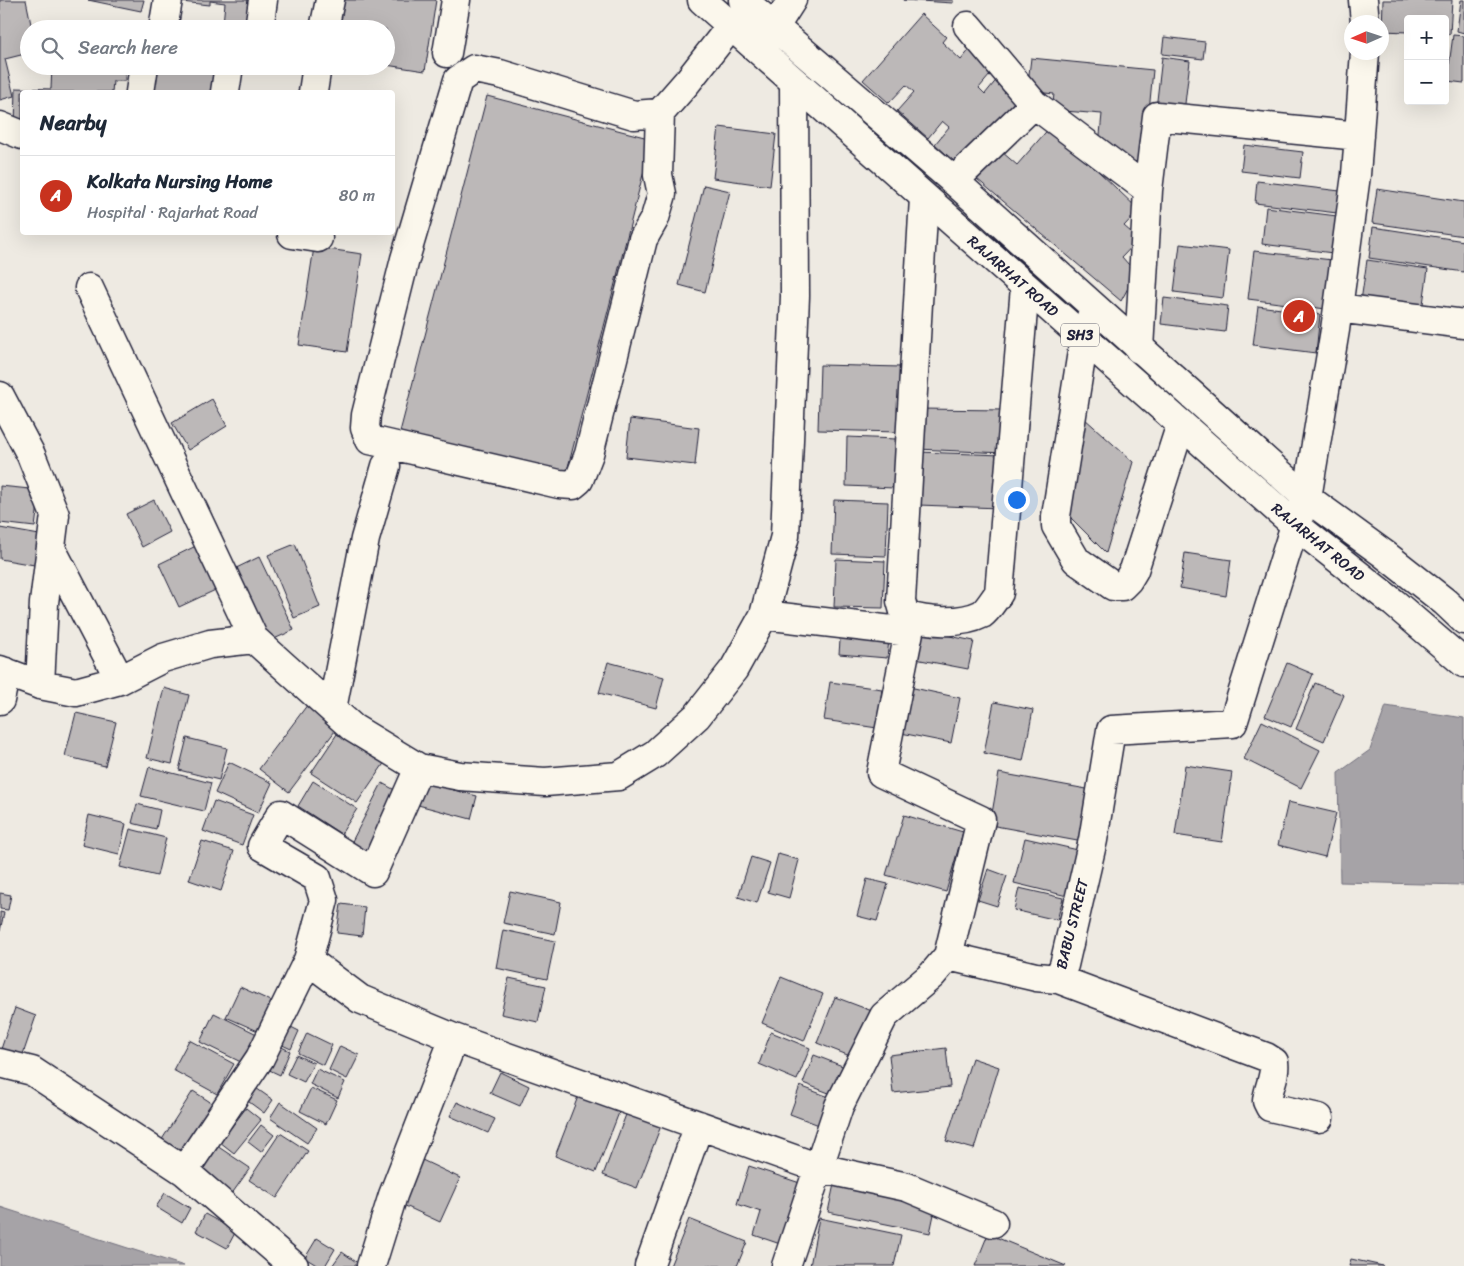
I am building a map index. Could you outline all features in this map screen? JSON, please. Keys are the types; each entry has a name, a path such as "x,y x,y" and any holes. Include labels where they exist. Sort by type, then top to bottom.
{"street":[{"path":"165,20 168,0"},
{"path":"260,20 263,0"},
{"path":"326,20 330,0"},
{"path":"447,53 456,0"},
{"name":"RAJARHAT ROAD","path":"702,0 1295,526 1394,603 1464,663"},
{"name":"RAJARHAT ROAD","path":"743,0 954,181 1307,498 1384,554 1445,602 1464,620"},
{"path":"760,52 792,0"},
{"path":"1363,0 1364,15"},
{"path":"660,113 634,115 500,74 474,69 458,80 404,259 366,415 364,428 370,440 559,484 573,485 579,480 589,454 644,239 655,218 662,194 658,175 660,113 731,26"},
{"path":"968,26 1034,104 1148,190"},
{"path":"1295,526 1307,498 1338,308 1356,175 1364,60"},
{"path":"140,90 143,75"},
{"path":"225,90 228,75"},
{"path":"314,90 316,75"},
{"path":"89,288 254,639 354,728 419,768 460,776 544,782 619,776 655,754 697,716 734,669 764,615 785,536 794,296 794,82"},
{"path":"954,181 1034,104"},
{"path":"1139,349 1148,190 1157,116 1359,136"},
{"path":"0,126 20,134"},
{"path":"924,198 902,601 905,615 920,619 961,620 983,613 999,593 1025,287"},
{"path":"1094,308 1084,339 1056,526 1076,560 1113,586 1122,586 1134,570 1181,424"},
{"path":"1338,308 1464,324"},
{"path":"0,396 31,455 55,515 44,603 40,685"},
{"path":"332,709 365,539 386,466"},
{"name":"BABU STREET","path":"948,956 1036,978 1058,980 1064,965 1093,840 1111,730 1233,723 1295,526"},
{"path":"51,548 120,680"},
{"path":"764,615 909,632 881,773 981,820 948,956 932,975 884,1016 839,1106 786,1266"},
{"path":"0,700 3,671 40,685 76,692 120,680 162,658 210,644 254,639"},
{"path":"184,1171 260,1058 308,960 324,900 317,878 262,846 281,814 374,872 419,768"},
{"path":"308,960 360,999 454,1038 819,1168 907,1187 993,1222"},
{"path":"1058,980 1266,1057 1274,1062 1275,1071 1268,1092 1267,1102 1270,1107 1318,1118"},
{"path":"371,1266 393,1195 454,1038"},
{"path":"0,1063 32,1072 184,1171 294,1266"},
{"path":"649,1266 698,1125"}],"shaded area":[{"path":"1386,706 1464,718 1464,885 1340,882 1338,773 1370,750"},
{"path":"0,1207 184,1266 0,1266"}],"building":[{"path":"0,0 26,0 30,20 20,20 20,55 5,59 14,96 0,100"},
{"path":"88,0 144,0 141,11"},
{"path":"182,0 260,0 258,20 223,20 225,3 210,1 210,5 181,2"},
{"path":"342,0 436,0 425,71 395,66 395,20 339,20"},
{"path":"903,0 953,0 953,3"},
{"path":"1383,0 1452,0 1450,34 1449,15 1404,15 1404,32 1389,31 1389,15 1383,15"},
{"path":"1461,0 1464,0 1464,33 1457,31"},
{"path":"921,14 946,37 942,42 961,60 971,48 995,69 979,88 985,94 998,78 1019,97 959,166 935,144 949,127 942,121 928,138 897,111 914,92 906,85 889,103 863,80"},
{"path":"1453,35 1464,36 1464,83 1449,81"},
{"path":"1164,37 1205,42 1203,59 1162,54"},
{"path":"1162,57 1190,61 1184,112 1156,109"},
{"path":"1031,58 1153,70 1144,163 1116,160 1099,145 1102,114 1052,110 1054,94 1027,91"},
{"path":"52,75 125,75 125,81 113,81 112,90 20,90 20,127 15,127 16,88 51,89"},
{"path":"152,75 219,75 216,90 149,90"},
{"path":"487,96 652,139 566,475 400,432"},
{"path":"1051,126 1139,210 1124,226 1139,239 1122,257 1136,273 1121,301 977,179 1002,152 1017,165"},
{"path":"719,127 776,134 770,186 713,178"},
{"path":"1244,145 1303,152 1300,178 1241,171"},
{"path":"1257,181 1340,191 1337,213 1255,203"},
{"path":"704,185 730,191 705,292 679,285"},
{"path":"1377,189 1464,202 1464,236 1372,223"},
{"path":"1266,207 1337,216 1333,253 1262,244"},
{"path":"1373,227 1464,241 1464,272 1369,258"},
{"path":"1180,244 1229,250 1223,298 1174,292"},
{"path":"314,247 362,254 347,352 299,345"},
{"path":"1254,251 1332,260 1326,309 1248,299"},
{"path":"1367,260 1428,269 1422,311 1361,301"},
{"path":"1164,298 1228,306 1225,332 1161,324"},
{"path":"1258,306 1320,314 1316,353 1253,345"},
{"path":"820,365 901,367 898,432 818,430"},
{"path":"212,399 227,426 188,450 172,423"},
{"path":"919,409 1006,410 1004,453 917,449"},
{"path":"1084,418 1133,462 1106,553 1061,508"},
{"path":"630,419 699,428 695,465 626,457"},
{"path":"847,437 896,439 894,488 846,486"},
{"path":"918,452 1002,455 1000,508 918,505"},
{"path":"0,486 40,490 35,527 0,523"},
{"path":"154,500 170,532 142,547 126,514"},
{"path":"834,500 888,502 886,556 832,554"},
{"path":"0,528 45,536 40,566 0,559"},
{"path":"204,542 224,586 179,607 159,564"},
{"path":"295,544 320,607 294,618 268,555"},
{"path":"1185,553 1231,560 1226,596 1180,588"},
{"path":"259,557 294,630 263,644 228,572"},
{"path":"836,559 885,561 883,608 834,607"},
{"path":"841,627 890,631 887,658 839,654"},
{"path":"915,629 974,641 968,669 910,658"},
{"path":"608,662 664,677 656,708 599,693"},
{"path":"1287,663 1313,674 1291,727 1265,716"},
{"path":"830,682 882,689 877,728 824,720"},
{"path":"1315,683 1344,695 1324,741 1296,729"},
{"path":"900,685 960,698 951,743 891,731"},
{"path":"164,688 189,695 172,764 147,758"},
{"path":"994,702 1033,710 1023,761 984,753"},
{"path":"308,704 338,727 289,792 259,769"},
{"path":"76,713 116,722 105,766 65,756"},
{"path":"1262,721 1320,750 1301,788 1244,759"},
{"path":"339,731 385,762 357,803 311,773"},
{"path":"187,738 227,748 219,780 179,770"},
{"path":"229,762 272,783 258,813 215,793"},
{"path":"1185,765 1232,772 1222,842 1175,835"},
{"path":"149,767 211,783 204,811 141,796"},
{"path":"999,773 1092,790 1083,842 990,825"},
{"path":"313,781 357,809 341,834 298,806"},
{"path":"423,782 477,796 471,819 418,805"},
{"path":"382,783 402,794 367,862 347,851"},
{"path":"214,801 253,815 242,845 203,831"},
{"path":"1288,802 1336,813 1325,857 1278,845"},
{"path":"137,804 160,810 156,829 132,823"},
{"path":"89,815 126,824 119,854 82,845"},
{"path":"904,815 963,832 946,892 886,875"},
{"path":"130,829 166,838 157,876 120,867"},
{"path":"1025,838 1078,850 1067,896 1014,883"},
{"path":"202,841 234,851 221,891 189,880"},
{"path":"778,854 799,860 789,898 768,892"},
{"path":"751,857 770,863 757,903 738,897"},
{"path":"988,869 1007,876 997,906 978,900"},
{"path":"867,879 888,884 877,921 857,916"},
{"path":"1019,888 1063,898 1057,920 1014,910"},
{"path":"510,891 561,902 555,934 503,923"},
{"path":"0,893 11,895 8,910 0,909"},
{"path":"341,904 365,907 362,936 337,933"},
{"path":"0,912 4,913 0,931"},
{"path":"503,930 555,941 547,979 496,968"},
{"path":"781,977 823,994 804,1041 762,1023"},
{"path":"509,978 546,986 538,1022 501,1014"},
{"path":"240,987 280,1005 267,1035 226,1017"},
{"path":"835,997 872,1011 855,1058 817,1043"},
{"path":"15,1008 36,1016 21,1060 0,1052"},
{"path":"214,1013 263,1037 249,1066 200,1042"},
{"path":"285,1024 299,1031 291,1049 276,1042"},
{"path":"771,1032 810,1048 797,1080 759,1064"},
{"path":"307,1033 332,1045 323,1065 298,1053"},
{"path":"189,1040 234,1064 217,1094 173,1070"},
{"path":"275,1044 290,1051 280,1075 263,1067"},
{"path":"340,1046 359,1055 347,1079 329,1070"},
{"path":"946,1048 950,1087 893,1093 889,1055"},
{"path":"296,1055 314,1063 304,1082 287,1074"},
{"path":"814,1055 845,1067 834,1095 803,1083"},
{"path":"972,1058 999,1067 974,1149 946,1141"},
{"path":"317,1069 345,1082 338,1098 310,1084"},
{"path":"500,1072 529,1086 520,1106 490,1093"},
{"path":"253,1086 273,1100 264,1113 245,1099"},
{"path":"800,1086 829,1097 819,1125 790,1114"},
{"path":"311,1088 337,1100 326,1124 300,1111"},
{"path":"193,1091 215,1105 183,1156 161,1141"},
{"path":"579,1094 620,1110 596,1172 555,1156"},
{"path":"280,1102 317,1128 307,1143 270,1118"},
{"path":"457,1102 495,1119 488,1133 450,1116"},
{"path":"630,1104 664,1118 637,1188 603,1175"},
{"path":"246,1108 261,1120 234,1153 220,1142"},
{"path":"261,1125 274,1135 261,1152 248,1142"},
{"path":"280,1133 308,1151 277,1198 249,1180"},
{"path":"211,1142 250,1168 231,1195 193,1169"},
{"path":"420,1159 460,1178 440,1222 399,1203"},
{"path":"749,1166 806,1185 786,1246 754,1235 761,1212 737,1204"},
{"path":"834,1184 936,1205 930,1233 828,1212"},
{"path":"165,1193 190,1208 182,1223 156,1207"},
{"path":"205,1214 236,1231 227,1248 196,1231"},
{"path":"819,1218 901,1235 894,1266 810,1266"},
{"path":"689,1219 747,1242 737,1266 670,1266"},
{"path":"988,1234 1066,1266 975,1266"},
{"path":"317,1238 335,1249 325,1266 318,1266 305,1258"},
{"path":"342,1252 362,1266 332,1266"},
{"path":"1351,1259 1383,1266 1349,1266"}],"place":[{"name":"Kolkata Nursing Home","path":"1299,316"}]}
